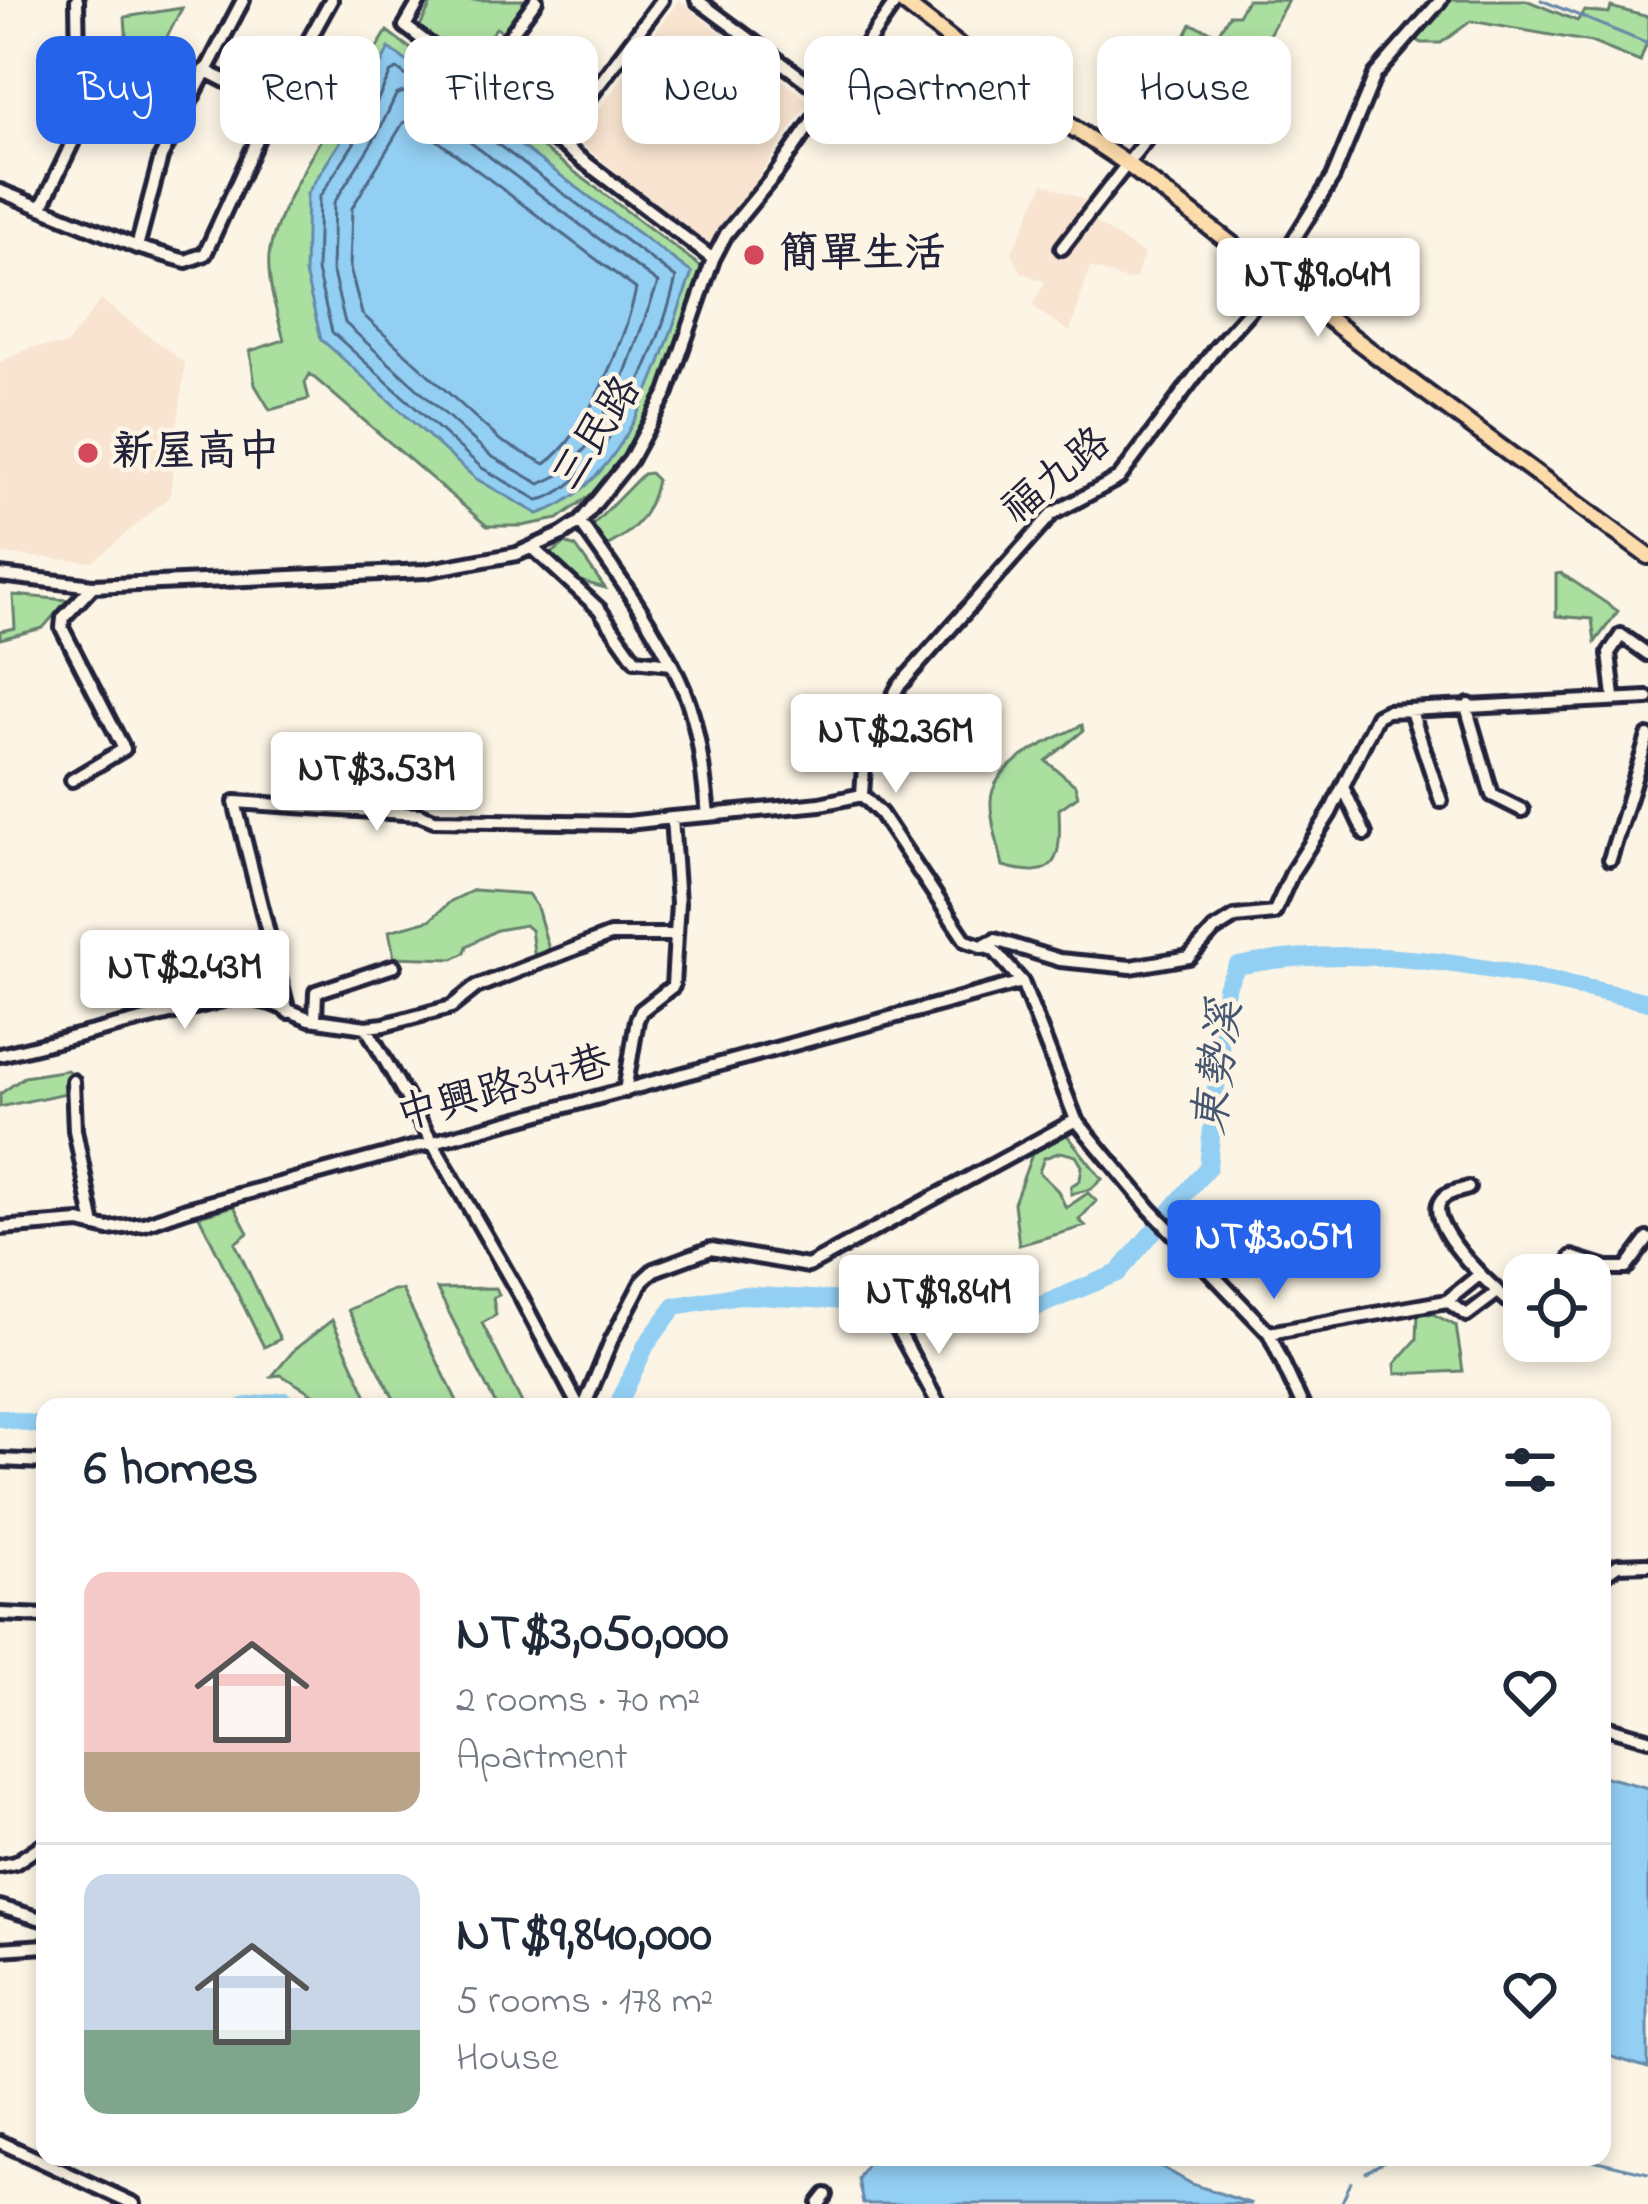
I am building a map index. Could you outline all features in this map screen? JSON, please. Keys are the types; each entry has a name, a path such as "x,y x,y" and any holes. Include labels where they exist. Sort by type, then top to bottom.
{"main road":[{"path":"898,0 1013,88 1126,163 1648,556"}],"street":[{"path":"41,208 79,129 77,0"},
{"path":"137,247 161,157 243,0"},
{"path":"311,36 331,0"},
{"path":"418,36 405,26 420,0"},
{"path":"510,36 536,0"},
{"path":"598,86 662,0"},
{"path":"697,0 804,79"},
{"name":"三民路","path":"873,36 898,0"},
{"name":"福九路","path":"862,795 865,751 898,687 1052,514 1119,478 1276,276 1334,177 1375,75 1441,0"},
{"path":"204,70 220,78"},
{"name":"三民路","path":"0,575 93,586 425,571 477,564 533,548 580,522 630,460 667,392 712,259 804,131"},
{"path":"0,191 137,247 186,261 206,254 255,144"},
{"path":"559,144 712,259"},
{"path":"1062,248 1141,144"},
{"path":"580,522 656,631 681,682 701,758 708,815"},
{"path":"533,548 599,609 635,660 670,664"},
{"path":"72,780 124,748 62,628 62,618 93,586"},
{"path":"1614,698 1609,653 1621,635 1648,654"},
{"path":"981,947 994,940 1060,960 1131,967 1189,957 1214,930 1235,917 1274,913 1377,716 1387,711 1469,705 1648,698"},
{"path":"1469,705 1492,795 1522,810"},
{"path":"1411,710 1441,801"},
{"path":"1610,859 1648,736"},
{"path":"1343,787 1365,834"},
{"path":"288,1012 235,802 419,814 434,820 628,823 820,804 862,795 881,814 966,941 1003,957 1022,982 1076,1120 1150,1208 1269,1333 1300,1398"},
{"path":"625,1091 641,1011 673,986 672,818"},
{"path":"0,1055 239,996 315,1019 366,1027 451,1007 476,987 610,935 676,935"},
{"path":"315,1019 316,992 394,966"},
{"name":"中興路347巷","path":"0,1228 80,1222 108,1229 144,1224 1022,982"},
{"path":"366,1027 576,1398"},
{"path":"73,1081 75,1130 94,1226"},
{"path":"585,1398 643,1280 654,1270 712,1249 808,1266 1076,1120"},
{"path":"1468,1188 1442,1198 1440,1224 1503,1299"},
{"path":"1611,1268 1626,1268 1648,1239"},
{"path":"1269,1333 1447,1301 1479,1275"},
{"path":"1447,1301 1467,1315 1495,1294"},
{"path":"898,1330 935,1398"},
{"path":"0,1460 36,1462"},
{"path":"1611,1569 1618,1564 1648,1564"},
{"path":"0,1614 36,1616"},
{"path":"1611,1729 1648,1739"},
{"path":"0,1866 15,1863 36,1849"},
{"path":"0,1907 36,1917"},
{"path":"0,1949 36,1947"},
{"path":"0,2142 36,2159"},
{"path":"52,2166 134,2204"}],"shaded area":[{"path":"679,0 725,36 653,36"},
{"path":"622,78 622,144 780,144 780,78 804,97 804,109 711,249 582,144 598,144 598,111"},
{"path":"1044,183 1086,201 1079,212 1144,254 1136,278 1126,280 1090,267 1070,332 1032,306 1045,282 1021,272 1012,252"},
{"name":"新屋高中","path":"101,300 185,363 170,496 93,562 0,554 0,362 32,347 66,345"}],"green space":[{"path":"433,0 526,0 503,32 496,28 490,36 426,36 418,30"},
{"path":"1247,0 1288,0 1268,36 1185,36 1191,24 1218,34 1229,15 1238,15"},
{"path":"1444,0 1526,0 1577,21 1585,11 1609,13 1611,7 1648,17 1648,40 1640,62 1591,42 1471,21 1441,43 1421,43 1415,38"},
{"path":"182,8 167,36 126,36 125,17"},
{"path":"387,31 404,44 404,144 538,144 704,269 672,370 615,477 558,519 487,526 310,374 305,383 309,399 270,410 255,385 250,351 284,340 269,256 274,233 301,175 319,144 380,144 380,42"},
{"path":"650,473 657,480 644,515 628,532 595,551 582,536 643,474"},
{"path":"565,543 576,547 605,588 561,576 546,558"},
{"path":"1556,574 1618,611 1595,642 1592,619 1556,616"},
{"path":"13,595 67,600 43,628 0,639 0,631 15,628"},
{"path":"1082,725 1083,731 1046,761 1075,785 1078,796 1059,809 1053,862 1036,871 1003,866 992,817 994,787 1026,754"},
{"path":"474,890 528,894 537,907 550,953 535,959 531,930 525,925 497,930 453,959 394,957 389,931 430,920 451,901"},
{"path":"67,1070 80,1082 80,1090 0,1107 0,1094 24,1077"},
{"path":"1064,1131 1102,1179 1091,1189 1071,1194 1082,1166 1076,1156 1061,1152 1044,1158 1039,1172 1058,1191 1066,1208 1088,1193 1096,1201 1079,1220 1086,1226 1019,1245 1014,1203 1035,1146"},
{"path":"234,1206 248,1233 235,1243 280,1339 264,1347 199,1216"},
{"path":"496,1288 496,1315 482,1323 520,1398 492,1398 437,1289"},
{"path":"402,1290 456,1398 393,1398 348,1310"},
{"path":"1418,1313 1433,1314 1456,1326 1463,1371 1396,1374 1395,1364 1417,1339"},
{"path":"332,1320 368,1398 320,1398 281,1375 272,1376 295,1349"}],"water":[{"path":"389,48 404,59 404,144 518,144 692,273 654,378 619,447 597,476 570,499 538,514 475,478 321,339 305,273 307,194 339,144 380,144 380,67"},
{"path":"1611,1778 1648,1788 1648,2068 1611,2057"},
{"path":"866,2166 1160,2166 1192,2184 1252,2204 863,2204 858,2179"}],"waterway":[{"path":"1541,0 1648,44"},
{"name":"東勢溪","path":"621,1398 646,1345 675,1306 740,1295 1027,1311 1118,1273 1208,1167 1226,988 1237,966 1340,956 1392,958 1495,970 1648,1002"},
{"name":"東勢溪","path":"0,1418 36,1424"},
{"path":"1611,2164 1648,2173"},
{"path":"1366,2172 1376,2166"},
{"path":"1341,2204 1351,2182"}],"place":[{"name":"簡單生活","path":"754,255"},
{"name":"新屋高中","path":"88,453"}]}
